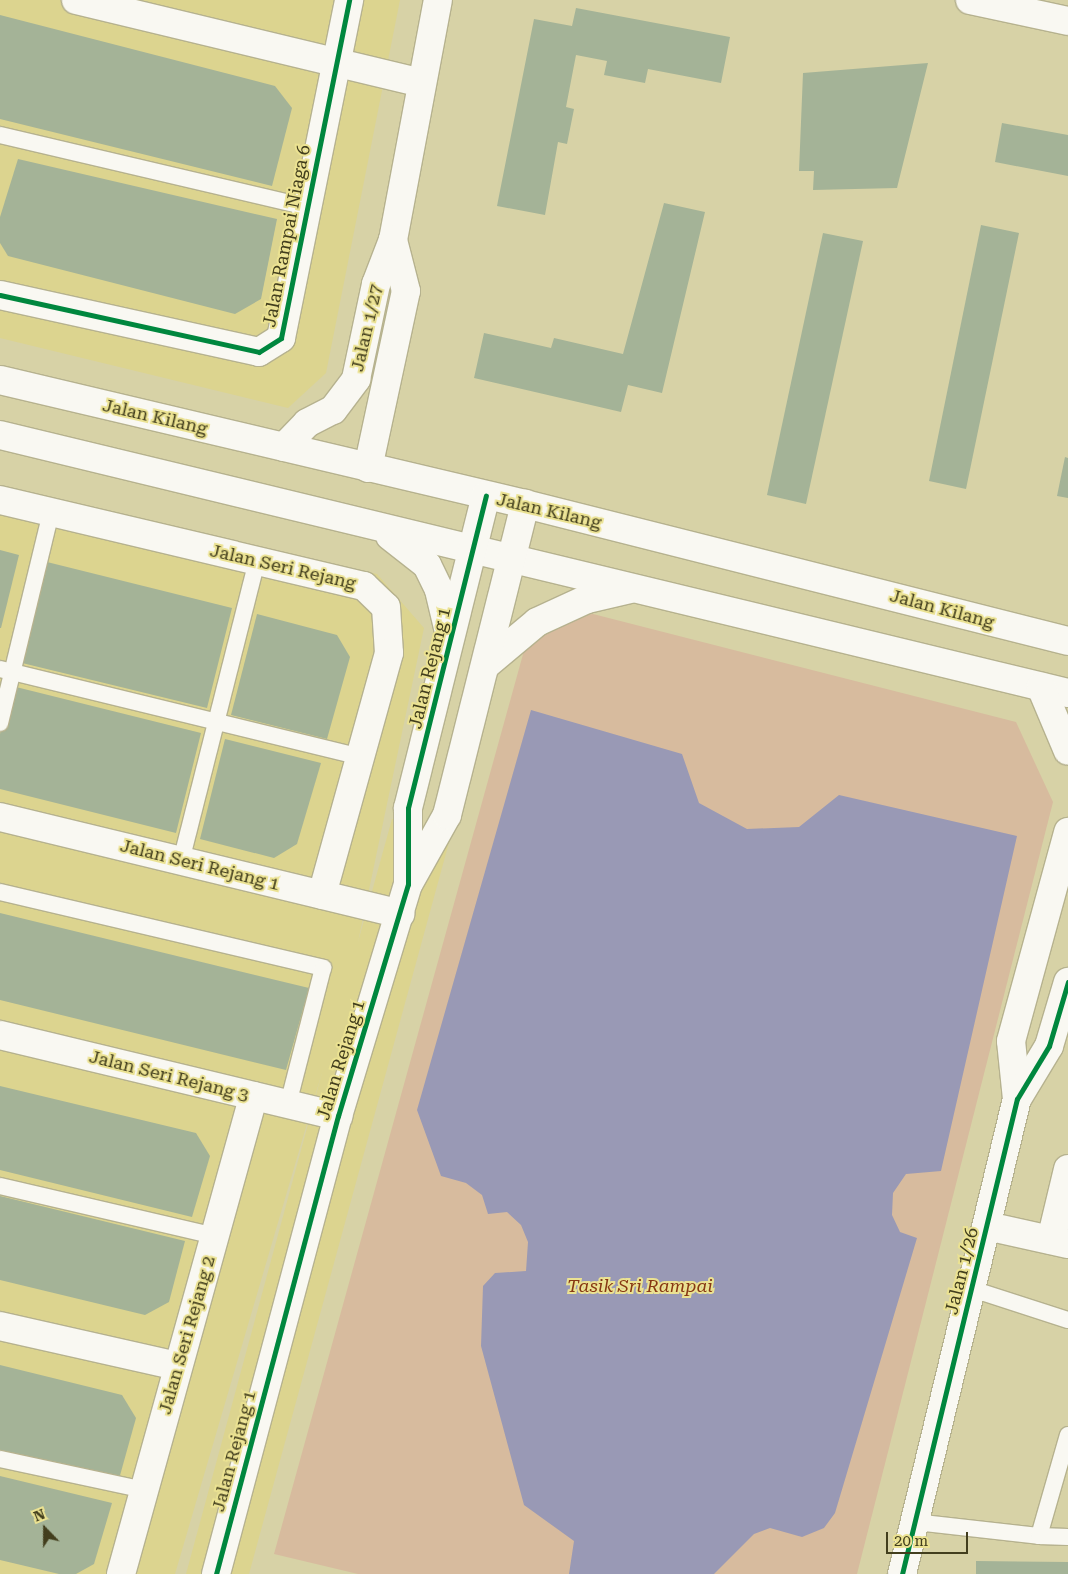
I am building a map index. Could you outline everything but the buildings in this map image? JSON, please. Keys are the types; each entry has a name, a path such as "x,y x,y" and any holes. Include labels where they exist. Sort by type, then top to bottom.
{"street":[{"path":"76,0 421,83"},
{"name":"Jalan Rampai Niaga 6","path":"0,295 259,352 281,338 349,0"},
{"name":"Jalan 1/27","path":"284,447 307,423 333,410 356,379 376,284 393,240 438,0"},
{"path":"970,0 1026,6 1068,21"},
{"name":"Jalan 1/27","path":"368,468 406,291 393,240"},
{"name":"Jalan Kilang","path":"0,380 525,504 1068,641"},
{"path":"0,435 1068,693"},
{"name":"Jalan Rejang 1","path":"408,884 408,808 474,551 486,496"},
{"name":"Jalan Seri Rejang","path":"0,500 364,586 386,607 389,653 322,895"},
{"name":"Jalan Rejang 1","path":"216,1574 338,1116 408,884 447,815 487,664 525,504"},
{"path":"376,527 427,565 439,590 451,639"},
{"path":"487,664 537,622 587,599 636,588"},
{"path":"1041,687 1068,751"},
{"name":"Jalan Seri Rejang 1","path":"0,817 400,914"},
{"name":"Jalan 1/26","path":"1017,1099 1011,1041 1068,832"},
{"name":"Jalan 1/26","path":"902,1574 1017,1099 1049,1046 1068,982"},
{"name":"Jalan Seri Rejang 3","path":"0,1035 338,1116"},
{"name":"Jalan Seri Rejang 2","path":"120,1574 254,1096"},
{"path":"986,1226 1059,1242 1068,1169"},
{"path":"0,1326 178,1366"}],"lane":[{"path":"0,135 307,207"},
{"path":"0,723 6,671 51,512"},
{"path":"181,861 257,560"},
{"path":"6,671 360,757"},
{"path":"0,892 323,968 288,1104"},
{"path":"0,1186 215,1236"},
{"path":"972,1289 1068,1320"},
{"path":"1039,1536 1063,1466 1068,1434"},
{"path":"0,1459 144,1490"},
{"path":"915,1522 1039,1536 1068,1536"}],"shaded area":[{"path":"0,0 400,0 326,373 288,408 0,338"},
{"path":"0,485 377,574 424,628 358,942 392,819 451,835 249,1574 186,1574 323,1069 175,1574 0,1574"}],"green space":[{"name":"Tasik Sri Rampai","path":"593,614 1016,722 1053,802 857,1574 358,1574 274,1554 525,647 566,617"}],"water":[{"name":"Tasik Sri Rampai","path":"531,710 682,754 699,803 747,829 799,827 839,795 1017,836 941,1171 906,1174 893,1193 892,1215 900,1232 917,1238 835,1513 824,1528 802,1537 770,1528 754,1534 714,1574 569,1574 574,1541 524,1505 481,1346 483,1286 495,1273 526,1271 528,1242 521,1225 507,1212 488,1214 482,1195 466,1183 441,1176 417,1110"}],"cycle path":[{"path":"0,295 259,352 281,338 349,0"},
{"path":"216,1574 338,1116 408,884 408,808 486,496"},
{"path":"902,1574 1017,1099 1049,1046 1068,982"}]}
